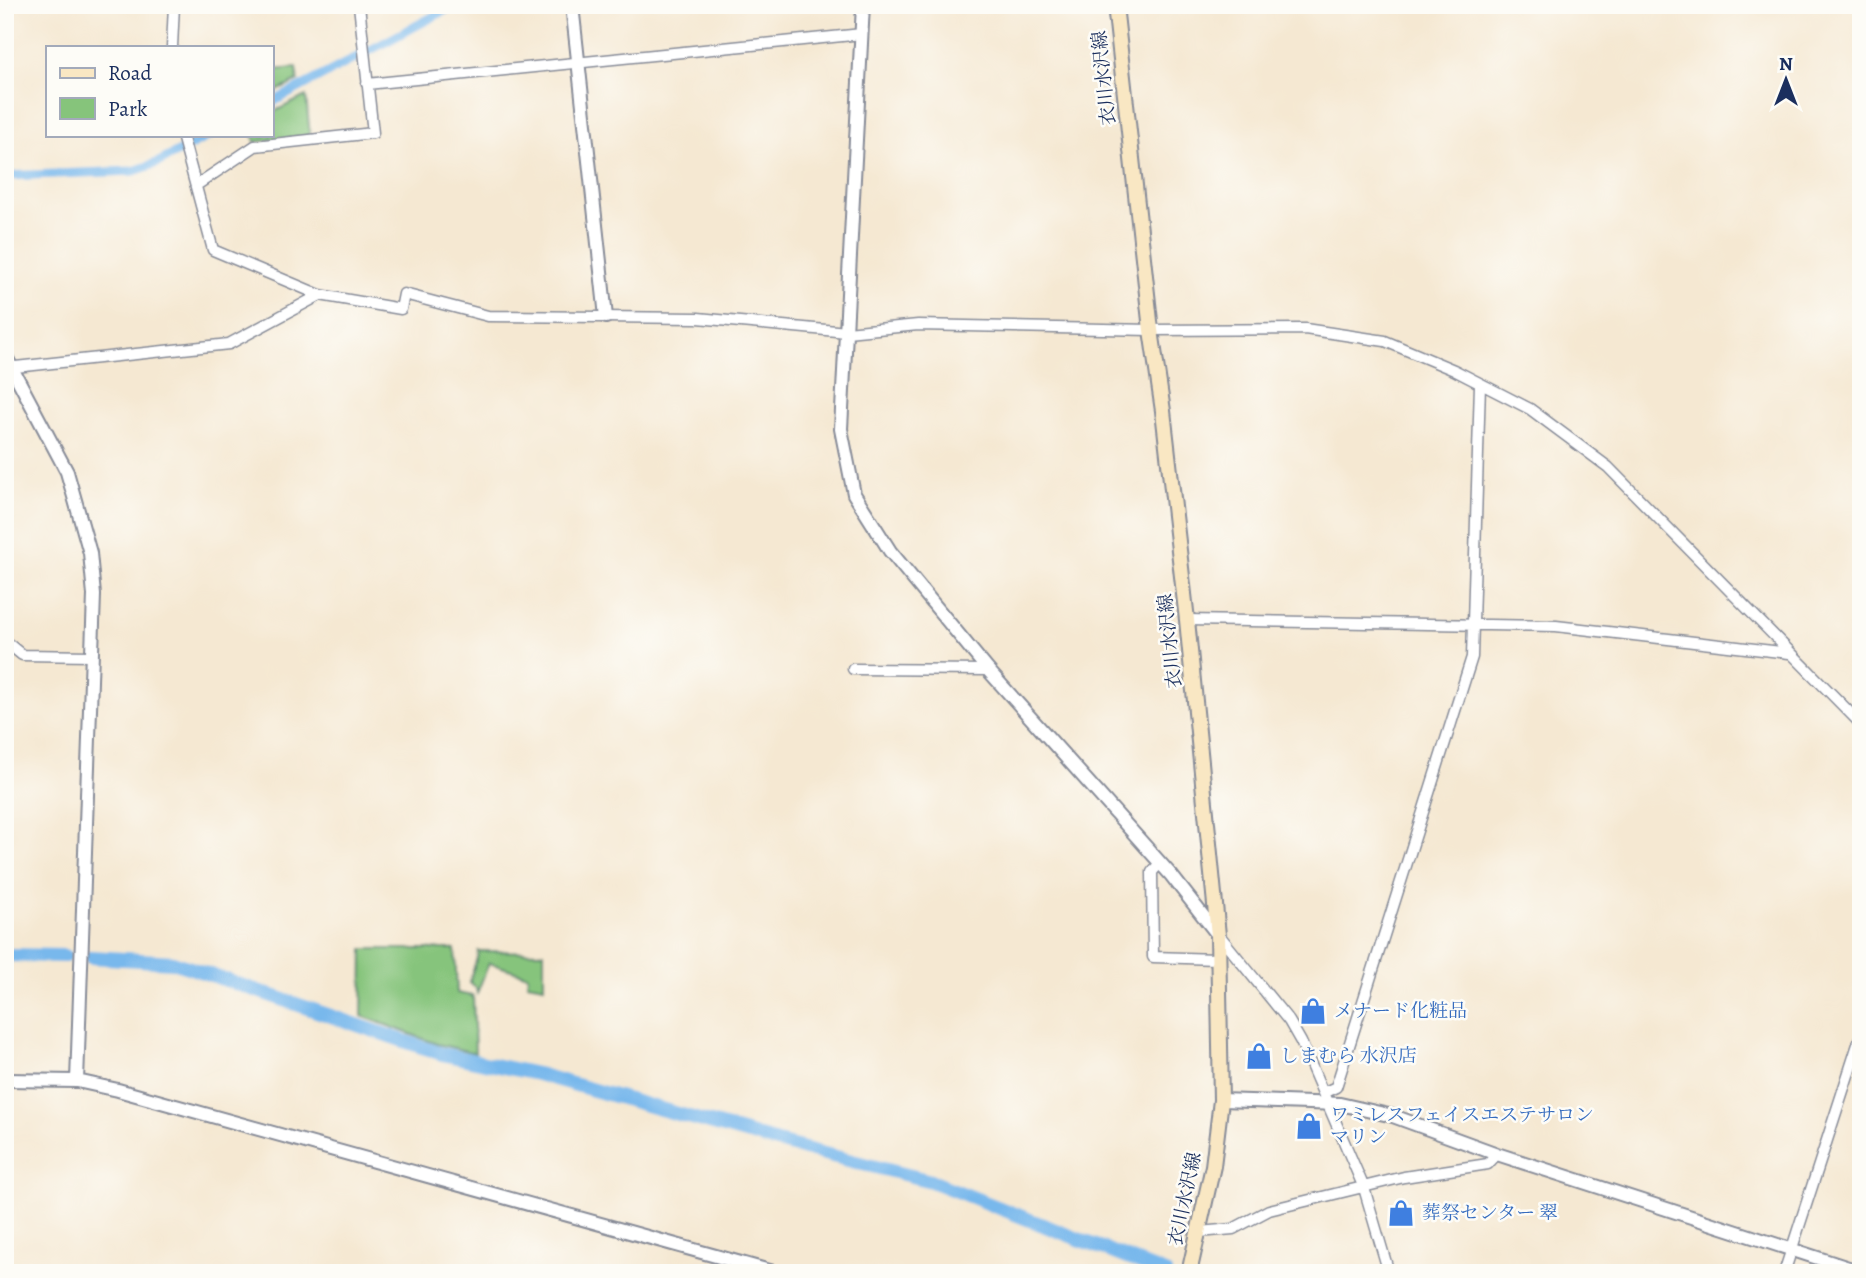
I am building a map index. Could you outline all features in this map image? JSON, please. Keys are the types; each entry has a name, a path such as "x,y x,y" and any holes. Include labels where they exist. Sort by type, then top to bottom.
{"main road":[{"name":"衣川水沢線","path":"1115,5 1187,620 1218,935 1221,1100 1213,1166 1189,1273"}],"street":[{"path":"172,46 174,5"},
{"path":"198,184 255,146 373,133 359,5"},
{"path":"572,5 606,317"},
{"path":"863,5 841,429 854,494 890,551 988,670 1160,863 1289,1021 1326,1098 1364,1188 1389,1273"},
{"path":"367,84 862,34"},
{"path":"185,144 198,184 213,250 320,295 401,309 404,294 488,316 698,318 847,332 918,325 1151,330 1305,328 1385,341 1480,384 1555,425 1608,467 1861,724"},
{"path":"77,1081 94,596 91,564 78,505 67,472 7,363 229,344 320,295"},
{"path":"1326,1098 1336,1087 1472,657 1480,384"},
{"path":"1187,620 1556,626 1790,653"},
{"path":"5,641 22,654 92,656"},
{"path":"853,669 988,670"},
{"path":"1160,863 1152,872 1153,957 1217,960"},
{"path":"1784,1273 1861,1035"},
{"path":"5,1080 77,1081 118,1090 777,1273"},
{"path":"1221,1100 1326,1098 1394,1116 1497,1154 1861,1272"},
{"path":"1199,1232 1233,1230 1269,1210 1428,1171 1488,1164 1497,1154"}],"green space":[{"path":"296,68 298,81 273,93 273,70"},
{"path":"306,96 310,136 255,142 253,136 273,136 273,112"},
{"path":"363,949 455,949 457,993 473,996 475,1053 437,1044 362,1016"},
{"path":"478,951 544,952 544,986 527,983 528,975 489,963 477,993 470,983"}],"waterway":[{"path":"273,102 455,5"},
{"path":"5,176 134,171 157,163 209,136"},
{"path":"5,955 65,956"},
{"path":"91,957 173,962 442,1054 537,1074 777,1142 931,1181 1165,1273"}],"place":[{"name":"メナード化粧品","path":"1313,1011"},
{"name":"しまむら 水沢店","path":"1259,1056"},
{"name":"ワミレスフェイスエステサロン マリン","path":"1309,1126"},
{"name":"葬祭センター 翠","path":"1401,1213"}]}
